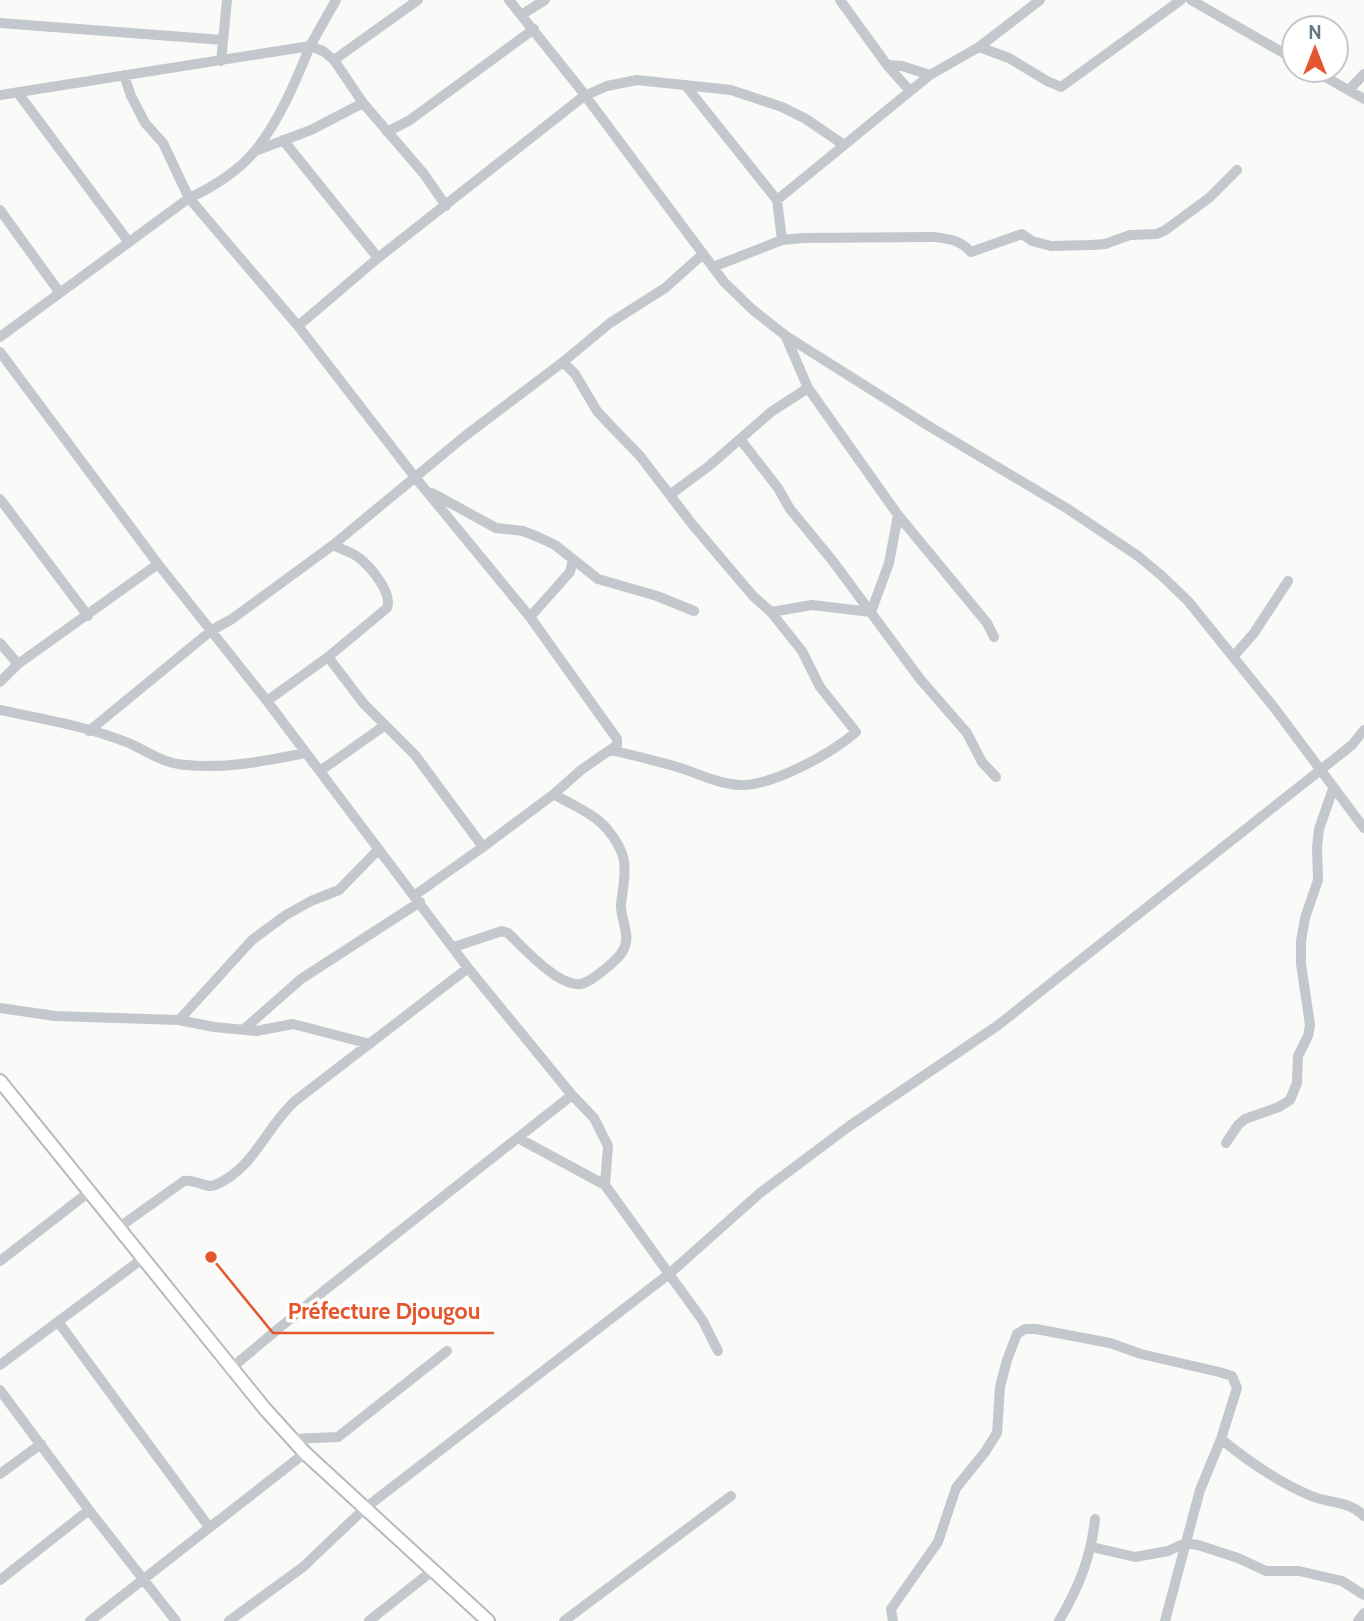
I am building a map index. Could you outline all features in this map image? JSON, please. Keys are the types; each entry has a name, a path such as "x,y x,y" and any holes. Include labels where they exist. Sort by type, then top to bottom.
{"main road":[{"path":"0,1081 230,1368 292,1439 364,1509 488,1621"}],"street":[{"path":"221,61 227,0"},
{"path":"254,152 296,80 310,46 336,0"},
{"path":"334,60 418,0"},
{"path":"509,0 534,29 724,282 786,336 1138,555 1188,601 1364,828"},
{"path":"521,15 545,0"},
{"path":"840,0 887,65 910,91"},
{"path":"777,200 930,75 979,47 1040,0"},
{"path":"979,47 1009,58 1061,87 1181,0"},
{"path":"1191,0 1280,51"},
{"path":"0,23 223,40"},
{"path":"387,132 410,120 534,29"},
{"path":"0,95 310,46 323,51 334,60 363,103 424,174 446,206"},
{"path":"887,65 902,66 930,75"},
{"path":"1349,90 1364,74"},
{"path":"124,75 145,123 163,143 189,198 298,326 414,476 530,617 617,739 617,745 611,750 581,770 554,794 417,899 301,979 243,1030"},
{"path":"298,326 378,258 584,96 607,86 636,80 711,86 753,96 806,119 844,145"},
{"path":"1338,84 1364,99"},
{"path":"686,86 777,200 782,240"},
{"path":"18,93 128,241"},
{"path":"0,337 128,241 189,198 219,182 254,152 311,130 363,103"},
{"path":"283,140 378,258"},
{"path":"713,267 782,240 934,237 955,240 971,251 1022,234 1032,241 1051,246 1105,244 1130,235 1156,234 1164,230 1209,198 1237,170"},
{"path":"0,209 60,293"},
{"path":"89,731 212,630 232,620 333,545 414,476 610,323 665,288 703,254"},
{"path":"786,336 807,388 898,515 987,623 994,637"},
{"path":"0,352 158,564 267,701 468,968 594,1118 608,1146 605,1185"},
{"path":"563,362 575,374 603,418 640,456 707,543 771,612 802,651 820,687 856,732 782,776 742,785 726,783 611,750"},
{"path":"671,494 771,412 807,388"},
{"path":"740,439 920,679 967,733 982,762 996,776"},
{"path":"426,489 496,528 523,531 538,537 598,579 657,596 694,611"},
{"path":"0,499 88,616"},
{"path":"871,612 890,563 898,515"},
{"path":"267,701 328,657 389,604 387,595 366,565 357,556 333,545"},
{"path":"530,617 570,572 573,559"},
{"path":"0,682 18,664 158,564"},
{"path":"1233,657 1254,633 1289,581"},
{"path":"771,612 813,605 871,612"},
{"path":"0,643 18,664"},
{"path":"328,657 384,726 415,755 483,848"},
{"path":"0,710 89,731 131,744 169,762 186,765 214,766 265,761 304,753"},
{"path":"320,771 384,726"},
{"path":"229,1621 303,1567 364,1509 669,1274 760,1193 848,1127 997,1026 1352,745 1364,730"},
{"path":"1226,1143 1245,1119 1279,1107 1290,1100 1297,1083 1298,1056 1310,1026 1301,964 1301,941 1304,918 1318,880 1319,829 1333,789"},
{"path":"454,947 502,930 563,980 581,984 591,980 625,948 627,937 621,919 625,862 608,829 594,817 554,794"},
{"path":"179,1020 252,940 286,915 311,901 340,890 378,850"},
{"path":"118,1228 184,1181 193,1179 208,1187 215,1185 247,1163 285,1110 468,968"},
{"path":"0,1008 55,1016 179,1020 257,1031 293,1024 370,1044"},
{"path":"230,1368 572,1095"},
{"path":"518,1138 605,1185 703,1321 718,1351"},
{"path":"0,1246 4,1258 89,1192"},
{"path":"0,1365 142,1259"},
{"path":"59,1323 209,1527"},
{"path":"893,1621 891,1608 937,1542 956,1488 996,1433 1000,1387 1007,1360 1017,1334 1025,1329 1110,1343 1141,1354 1232,1376 1237,1388 1221,1439 1200,1490 1165,1621"},
{"path":"292,1439 338,1437 447,1351"},
{"path":"0,1390 176,1621"},
{"path":"1221,1439 1266,1473 1310,1496 1356,1508 1364,1516"},
{"path":"0,1474 41,1444"},
{"path":"90,1621 306,1454"},
{"path":"564,1621 732,1496"},
{"path":"0,1580 89,1510"},
{"path":"1059,1621 1083,1575 1092,1548 1095,1519"},
{"path":"1092,1548 1135,1557 1159,1553 1185,1543 1214,1549 1266,1571 1299,1571 1342,1581 1364,1595"},
{"path":"369,1621 432,1571"},
{"path":"1358,1621 1364,1613"}],"place":[{"name":"Préfecture Djougou","path":"211,1257"}]}
